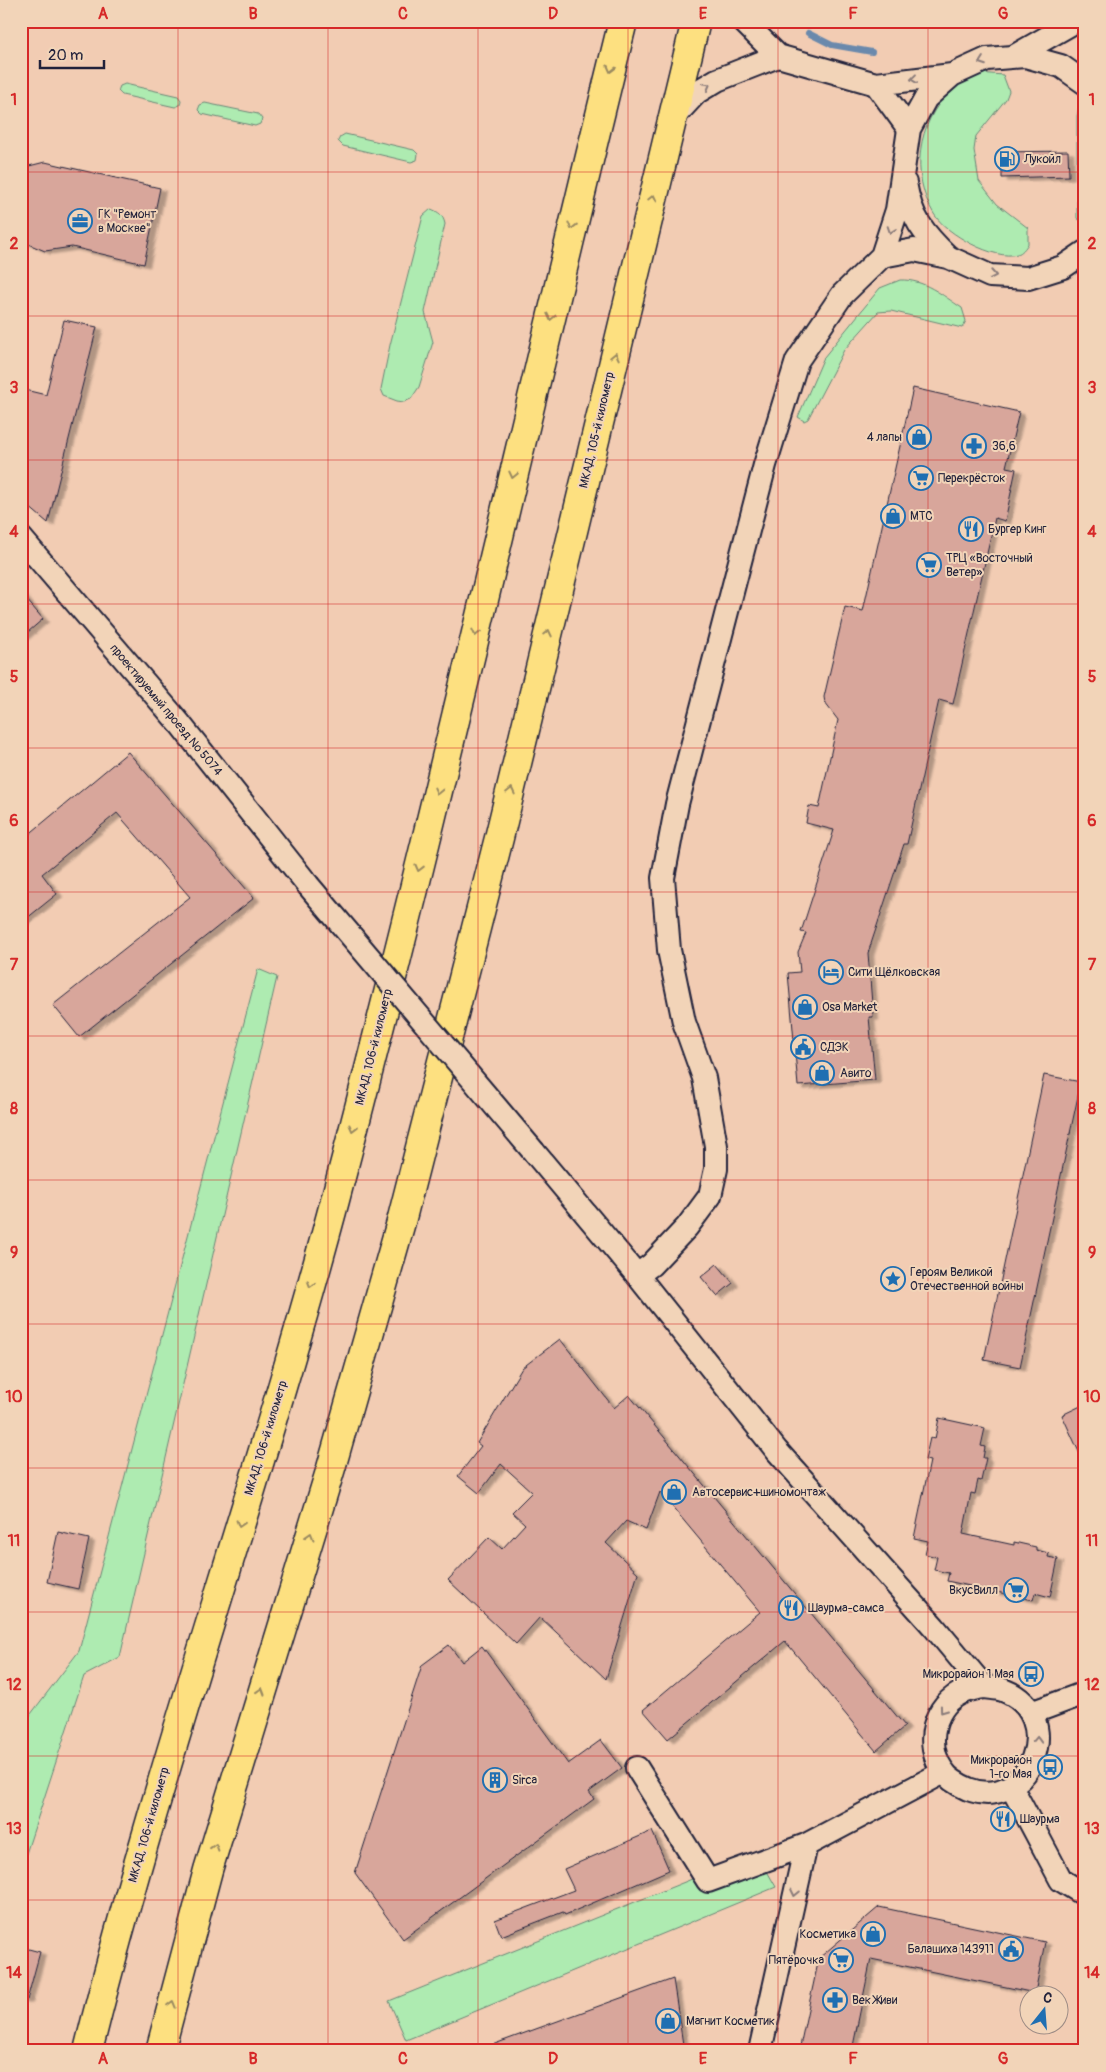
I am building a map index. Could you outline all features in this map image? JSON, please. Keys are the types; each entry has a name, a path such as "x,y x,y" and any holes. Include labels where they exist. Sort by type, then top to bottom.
{"highway":[{"name":"МКАД, 106-й километр","path":"88,2051 141,1851 264,1448 334,1204 431,821 559,279 623,21"},
{"name":"МКАД, 105-й километр","path":"160,2051 211,1861 331,1468 401,1222 499,838 696,21"}],"street":[{"path":"743,21 778,56 876,84 952,75 987,60 1025,56 1061,66 1085,82"},
{"path":"1013,57 1076,21"},
{"path":"672,119 697,92 717,80 778,56"},
{"path":"637,1275 651,1265 686,1227 710,1196 716,1170 716,1146 704,1078 684,1022 669,950 663,878 677,804 765,465 797,361 842,295 882,256 897,210 909,129 926,98 952,75"},
{"path":"876,84 909,129"},
{"path":"902,170 908,204 924,233 948,258"},
{"path":"882,256 914,250 948,258 990,276 1028,278 1063,268 1085,252"},
{"name":"проектируемый проезд № 5074","path":"21,538 180,724 308,885 637,1275 777,1452 934,1627 984,1687"},
{"path":"984,1687 1002,1690 1018,1699 1031,1712 1038,1732 1036,1753 1027,1772 1011,1786 994,1792 975,1791 958,1784 944,1772 935,1755 932,1736 937,1717 949,1702 965,1691 984,1687"},
{"path":"1031,1712 1085,1693"},
{"path":"637,1768 708,1881 806,1845 944,1772"},
{"path":"1011,1786 1061,1880 1085,1895"},
{"path":"760,2051 806,1845"}],"green space":[{"path":"979,73 1003,75 1009,91 1006,99 976,136 974,150 979,181 997,204 1028,228 1028,244 1017,254 996,254 984,250 949,230 934,214 926,199 922,183 921,150 930,118 950,91 960,83"},
{"path":"125,84 178,96 181,100 180,105 175,107 122,95 118,91 120,86"},
{"path":"205,103 258,114 262,119 260,124 255,126 202,114 198,110 200,105"},
{"path":"1085,104 1085,222 1083,223 1077,218 1077,116 1079,106"},
{"path":"345,134 414,150 418,154 417,160 411,162 343,146 338,141"},
{"path":"431,209 440,214 445,224 425,312 433,342 419,387 411,399 404,402 397,401 384,396 381,389 390,345 423,216"},
{"path":"900,280 909,280 925,285 962,308 966,321 962,328 891,311 878,312 844,350 808,419 804,421 798,417 824,357 880,288"},
{"path":"258,969 277,977 120,1657 84,1676 21,1869 21,1727 79,1651"},
{"path":"764,1866 776,1887 406,2040 389,2001 697,1877"}],"building":[{"path":"1068,151 1069,176 1002,178 1002,152"},
{"path":"45,162 160,188 144,264 72,247 45,251 21,241 21,172 29,166"},
{"path":"64,320 97,327 48,523 21,500 21,389 46,395"},
{"path":"913,388 1019,412 1006,467 1016,469 1005,521 995,518 953,704 939,700 907,844 904,844 868,953 873,1017 869,1017 875,1080 798,1086 788,973 800,972 798,952 806,933 801,932 834,830 806,823 809,806 819,808 838,720 825,703 824,697 845,607 863,611"},
{"path":"21,593 43,619 21,638"},
{"path":"128,752 254,898 79,1037 53,1005 190,897 117,813 42,874 57,894 21,923 21,841"},
{"path":"1044,1075 1081,1082 1020,1367 984,1360"},
{"path":"717,1264 733,1283 717,1296 701,1277"},
{"path":"560,1339 614,1408 629,1395 905,1726 876,1751 785,1641 668,1739 643,1710 760,1612 660,1492 646,1530 626,1521 606,1543 638,1573 606,1679 540,1617 516,1644 448,1580 489,1537 502,1549 525,1524 512,1512 532,1492 501,1464 479,1493 458,1476 481,1446 477,1443 522,1368"},
{"path":"1085,1404 1085,1465 1062,1415"},
{"path":"939,1418 985,1428 981,1446 985,1447 983,1458 986,1458 981,1481 978,1480 975,1494 971,1493 963,1534 1014,1545 1014,1542 1036,1547 1036,1550 1049,1553 1048,1557 1058,1559 1050,1597 1035,1593 1033,1600 947,1581 949,1573 934,1570 937,1557 925,1554 928,1541 914,1538 930,1461 925,1460 930,1438 935,1439"},
{"path":"58,1532 89,1539 78,1589 47,1582"},
{"name":"Sirca","path":"449,1645 462,1662 482,1646 568,1764 601,1740 622,1768 589,1792 594,1799 403,1939 355,1873 422,1665"},
{"path":"652,1831 669,1870 565,1915 563,1912 501,1936 495,1920 574,1890 564,1869"},
{"path":"879,1907 1045,1942 1037,1984 1018,1984 1018,1989 871,1959 852,2051 799,2051 819,1958"},
{"path":"21,1947 40,1952 27,2000 21,2000"},
{"path":"673,1979 684,2051 482,2051 481,2049"}],"waterway":[{"path":"808,33 832,45 872,52"}],"place":[{"name":"Лукойл","path":"1007,159"},
{"name":"ГК \"Ремонт в Москве\"","path":"80,221"},
{"name":"4 лапы","path":"919,437"},
{"name":"36,6","path":"974,446"},
{"name":"Перекрёсток","path":"921,478"},
{"name":"МТС","path":"893,516"},
{"name":"Бургер Кинг","path":"971,529"},
{"name":"ТРЦ «Восточный Ветер»","path":"929,565"},
{"name":"Сити Щёлковская","path":"831,972"},
{"name":"Osa Market","path":"805,1007"},
{"name":"СДЭК","path":"803,1047"},
{"name":"Авито","path":"822,1073"},
{"name":"Героям Великой Отечественной войны","path":"893,1279"},
{"name":"Автосервис+шиномонтаж","path":"674,1492"},
{"name":"ВкусВилл","path":"1016,1590"},
{"name":"Шаурма-самса","path":"791,1608"},
{"name":"Микрорайон 1 Мая","path":"1031,1674"},
{"name":"Микрорайон 1-го Мая","path":"1050,1767"},
{"name":"Sirca","path":"495,1780"},
{"name":"Шаурма","path":"1003,1819"},
{"name":"Косметика","path":"873,1934"},
{"name":"Балашиха 143911","path":"1011,1949"},
{"name":"Пятёрочка","path":"841,1960"},
{"name":"Век Живи","path":"835,2000"},
{"name":"Магнит Косметик","path":"668,2021"}]}
